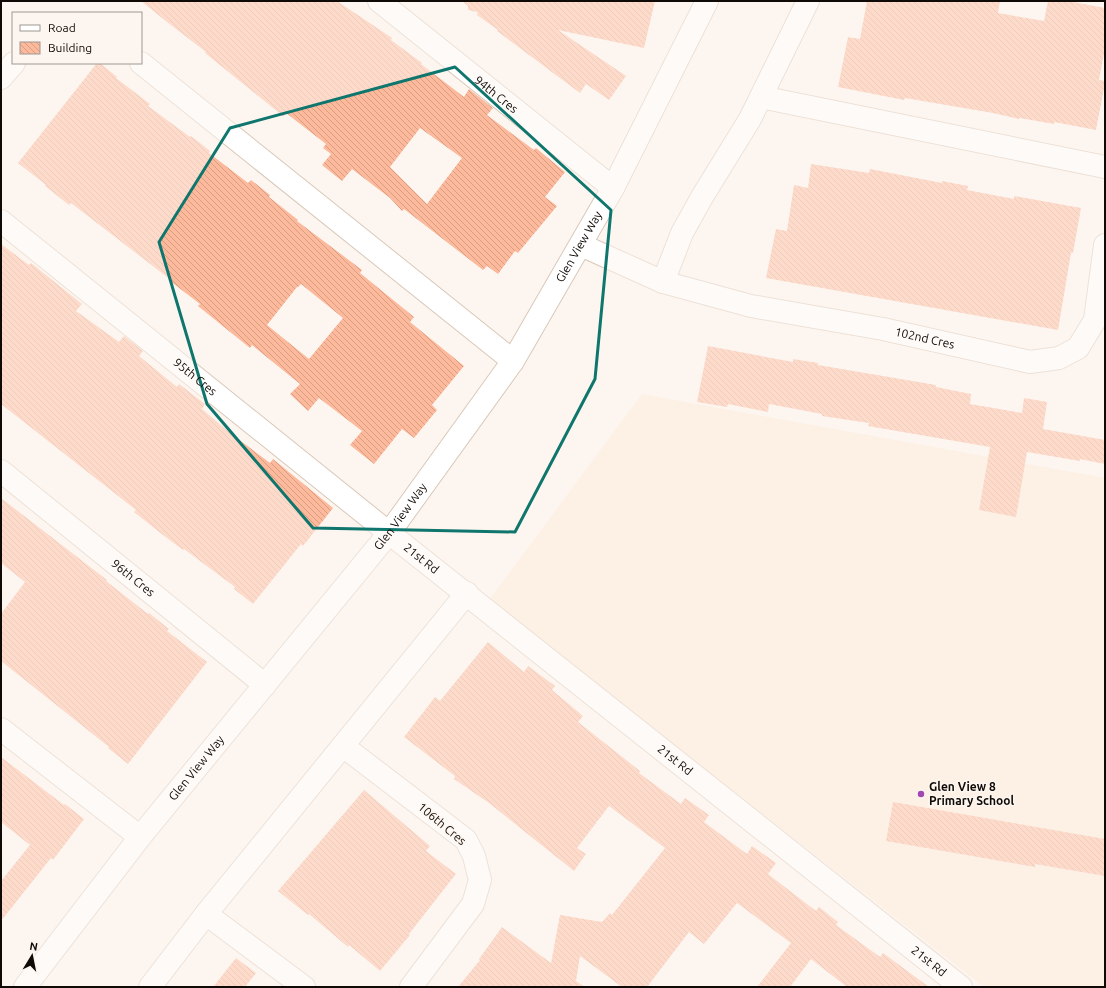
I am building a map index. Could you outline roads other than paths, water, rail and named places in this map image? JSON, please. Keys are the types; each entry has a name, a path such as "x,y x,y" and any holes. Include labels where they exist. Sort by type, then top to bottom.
{"street":[{"name":"94th Cres","path":"378,1 613,188"},
{"path":"663,282 682,232 750,119 808,1"},
{"name":"Glen View Way","path":"25,987 140,837 389,533 513,361 613,188 706,2"},
{"path":"142,63 513,361"},
{"path":"1,78 13,64"},
{"path":"761,97 1105,167"},
{"name":"95th Cres","path":"1,221 389,533"},
{"name":"102nd Cres","path":"581,245 663,282 751,306 883,330 1030,362 1059,358 1078,348 1095,320 1105,245"},
{"name":"96th Cres","path":"1,471 265,685"},
{"name":"21st Rd","path":"389,533 961,987"},
{"path":"150,987 206,914 466,593"},
{"path":"1,729 140,837"},
{"name":"106th Cres","path":"343,746 466,840 474,856 480,880 473,904 411,987"},
{"path":"206,914 304,987"}],"place":[{"name":"Glen View 8 Primary School","path":"921,794"}]}
